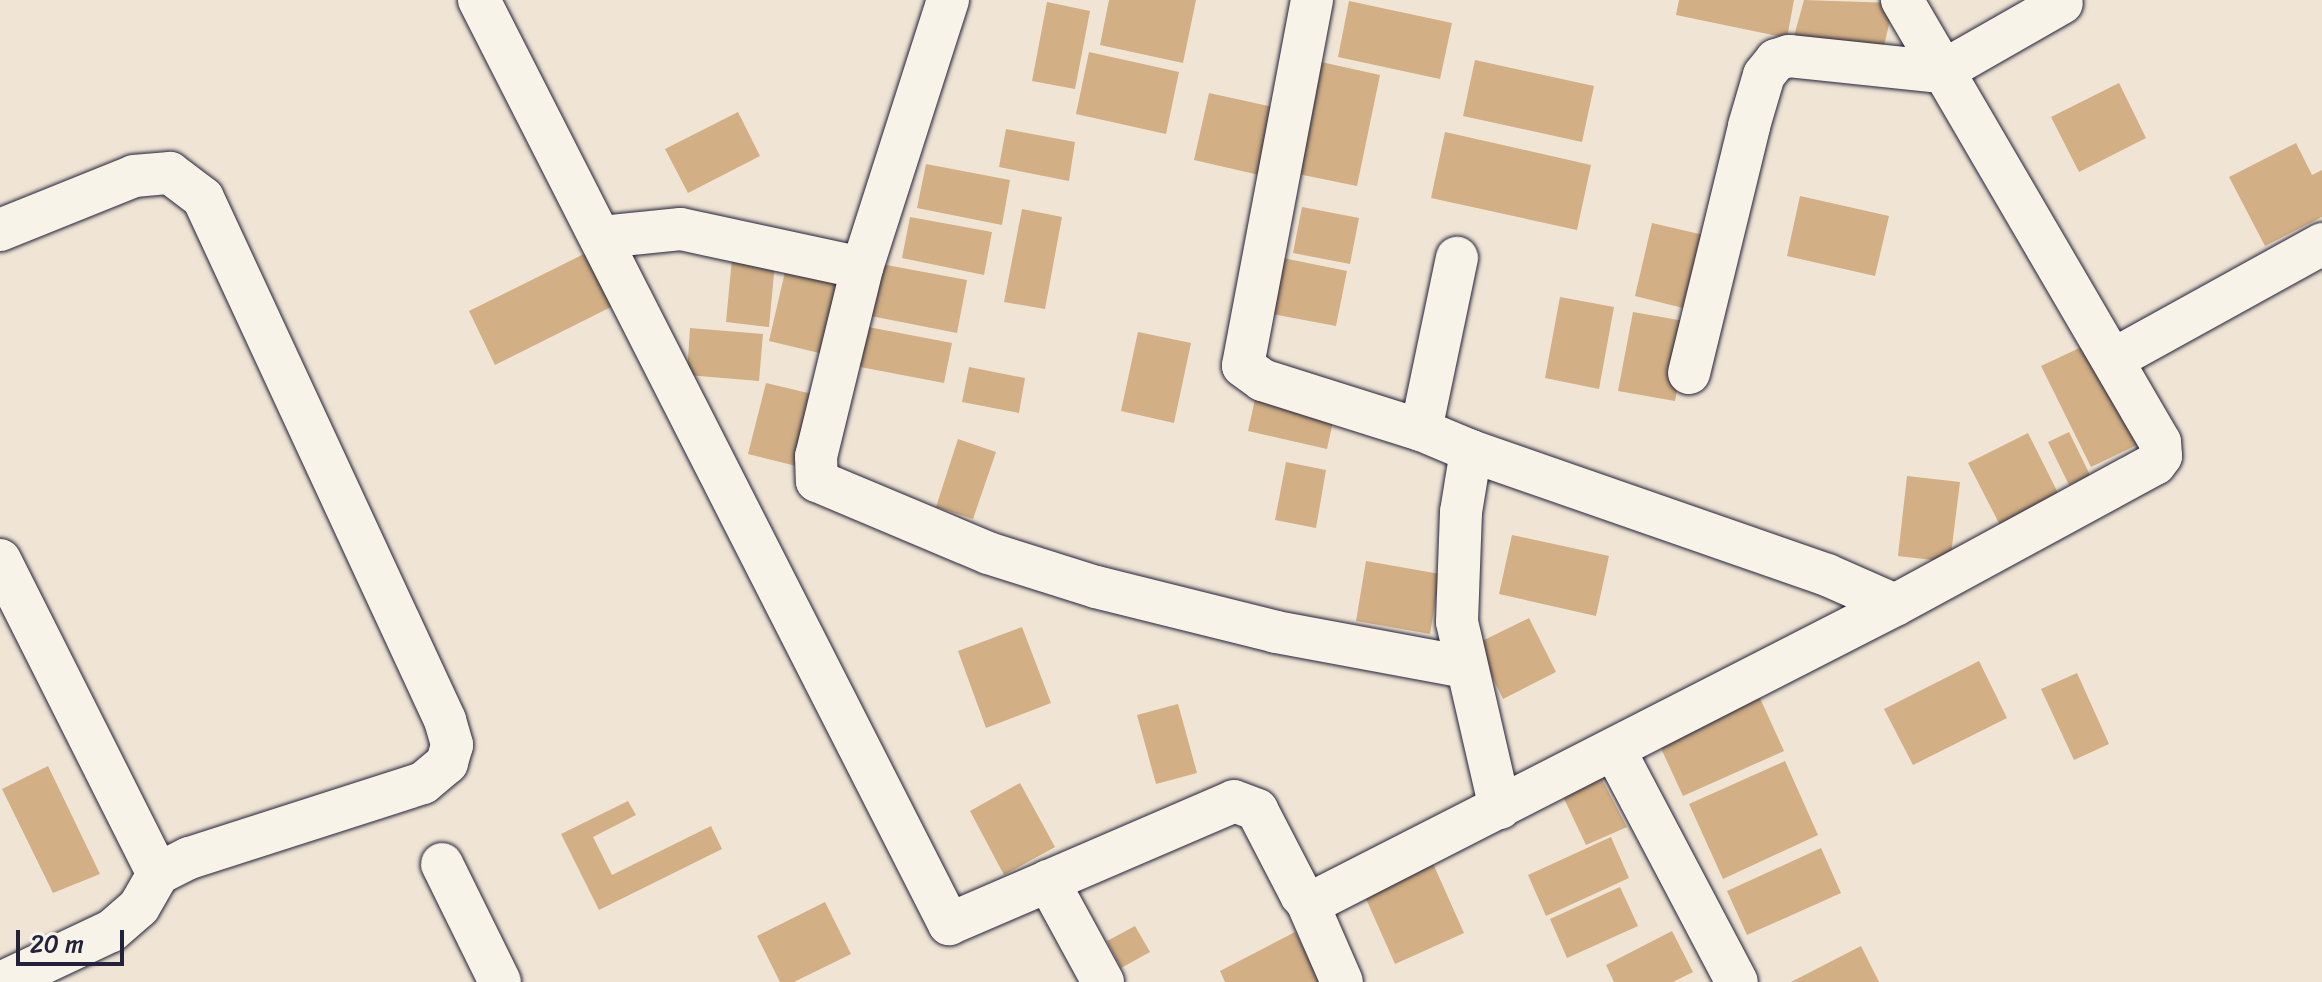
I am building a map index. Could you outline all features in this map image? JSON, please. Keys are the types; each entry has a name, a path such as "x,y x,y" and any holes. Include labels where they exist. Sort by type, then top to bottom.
{"street":[{"path":"479,0 949,924 959,924 1217,806 1245,801 1257,810 1307,902 1342,982"},
{"path":"948,0 862,268 816,456 815,474 825,486 988,553 1096,587 1276,632 1464,667"},
{"path":"1312,0 1243,366 1262,380 1421,430 1471,451 1827,575 1895,605"},
{"path":"1307,902 1500,808 1895,605 2155,464 2161,456 2160,442 2114,359 1941,72 1902,0"},
{"path":"1689,373 1749,126 1764,75 1776,60 1789,56 1941,72 2062,3"},
{"path":"0,230 134,176 170,173 203,198 439,705 452,745 447,763 423,783 189,858 158,874 139,907 111,931 3,982"},
{"path":"602,237 681,229 862,268"},
{"path":"2114,359 2322,244"},
{"path":"1421,430 1457,258"},
{"path":"1471,451 1456,564 1457,622 1464,667 1500,808"},
{"path":"0,560 158,874"},
{"path":"1614,749 1737,982"},
{"path":"442,864 500,982"},
{"path":"1048,881 1103,982"}],"building":[{"path":"1109,0 1196,0 1183,63 1100,45"},
{"path":"1679,0 1794,0 1787,38 1676,15"},
{"path":"1804,0 1894,3 1881,59 1793,40"},
{"path":"1349,1 1452,23 1440,79 1338,57"},
{"path":"1047,2 1090,11 1075,89 1032,81"},
{"path":"1089,52 1179,72 1166,134 1076,114"},
{"path":"1475,60 1594,86 1582,142 1463,116"},
{"path":"1321,62 1380,75 1357,186 1298,174"},
{"path":"2119,83 2146,138 2079,172 2051,117"},
{"path":"1209,93 1287,110 1272,178 1194,160"},
{"path":"738,112 760,156 688,193 665,149"},
{"path":"1006,129 1075,142 1069,181 999,167"},
{"path":"1445,132 1591,165 1577,230 1431,198"},
{"path":"2296,143 2312,175 2322,170 2322,217 2265,246 2229,177"},
{"path":"926,164 1010,180 1002,225 917,208"},
{"path":"1800,196 1889,216 1875,276 1787,256"},
{"path":"1302,207 1359,218 1350,264 1293,253"},
{"path":"1022,209 1062,217 1045,309 1004,302"},
{"path":"910,217 992,232 984,275 902,258"},
{"path":"1652,223 1708,236 1691,310 1635,296"},
{"path":"596,248 623,301 495,365 469,311"},
{"path":"733,248 776,252 769,327 726,322"},
{"path":"1283,258 1347,271 1336,326 1272,314"},
{"path":"787,263 854,279 836,357 769,341"},
{"path":"881,264 967,280 957,333 871,316"},
{"path":"1560,297 1614,307 1599,389 1545,378"},
{"path":"1633,312 1690,322 1675,401 1618,391"},
{"path":"863,326 952,343 944,383 855,366"},
{"path":"690,328 763,334 759,381 687,375"},
{"path":"1138,332 1191,343 1174,423 1121,411"},
{"path":"2090,343 2139,444 2091,467 2041,366"},
{"path":"969,367 1025,378 1019,413 962,402"},
{"path":"766,383 825,397 808,469 748,454"},
{"path":"1257,390 1336,408 1327,449 1248,431"},
{"path":"2069,432 2090,475 2069,485 2048,442"},
{"path":"2028,433 2059,495 2000,525 1968,463"},
{"path":"958,439 996,452 973,519 936,507"},
{"path":"1286,462 1326,470 1316,528 1275,520"},
{"path":"1907,476 1960,482 1950,562 1898,556"},
{"path":"1512,535 1609,556 1596,616 1499,594"},
{"path":"1366,561 1440,574 1430,634 1356,621"},
{"path":"1529,618 1556,672 1503,699 1476,644"},
{"path":"1022,627 1051,703 986,728 958,651"},
{"path":"1979,661 2007,718 1913,765 1884,709"},
{"path":"2077,673 2109,744 2074,760 2041,689"},
{"path":"1759,696 1784,751 1683,796 1658,742"},
{"path":"1178,704 1197,773 1156,784 1137,715"},
{"path":"1785,761 1818,835 1723,879 1689,804"},
{"path":"48,766 100,874 53,893 2,789"},
{"path":"1598,772 1627,827 1586,845 1558,786"},
{"path":"1020,783 1055,847 1004,875 970,811"},
{"path":"628,801 636,815 593,837 612,875 711,826 722,849 599,910 561,834"},
{"path":"1611,837 1629,878 1546,916 1528,875"},
{"path":"1821,848 1841,893 1747,935 1727,891"},
{"path":"1431,859 1464,933 1395,964 1362,890"},
{"path":"1620,887 1638,926 1567,958 1550,919"},
{"path":"825,902 851,954 794,982 780,982 757,936"},
{"path":"1135,926 1150,952 1121,968 1107,941"},
{"path":"1672,931 1693,972 1673,982 1614,982 1606,965"},
{"path":"1295,932 1321,982 1225,982 1220,971"},
{"path":"1861,946 1879,982 1791,982"}]}
